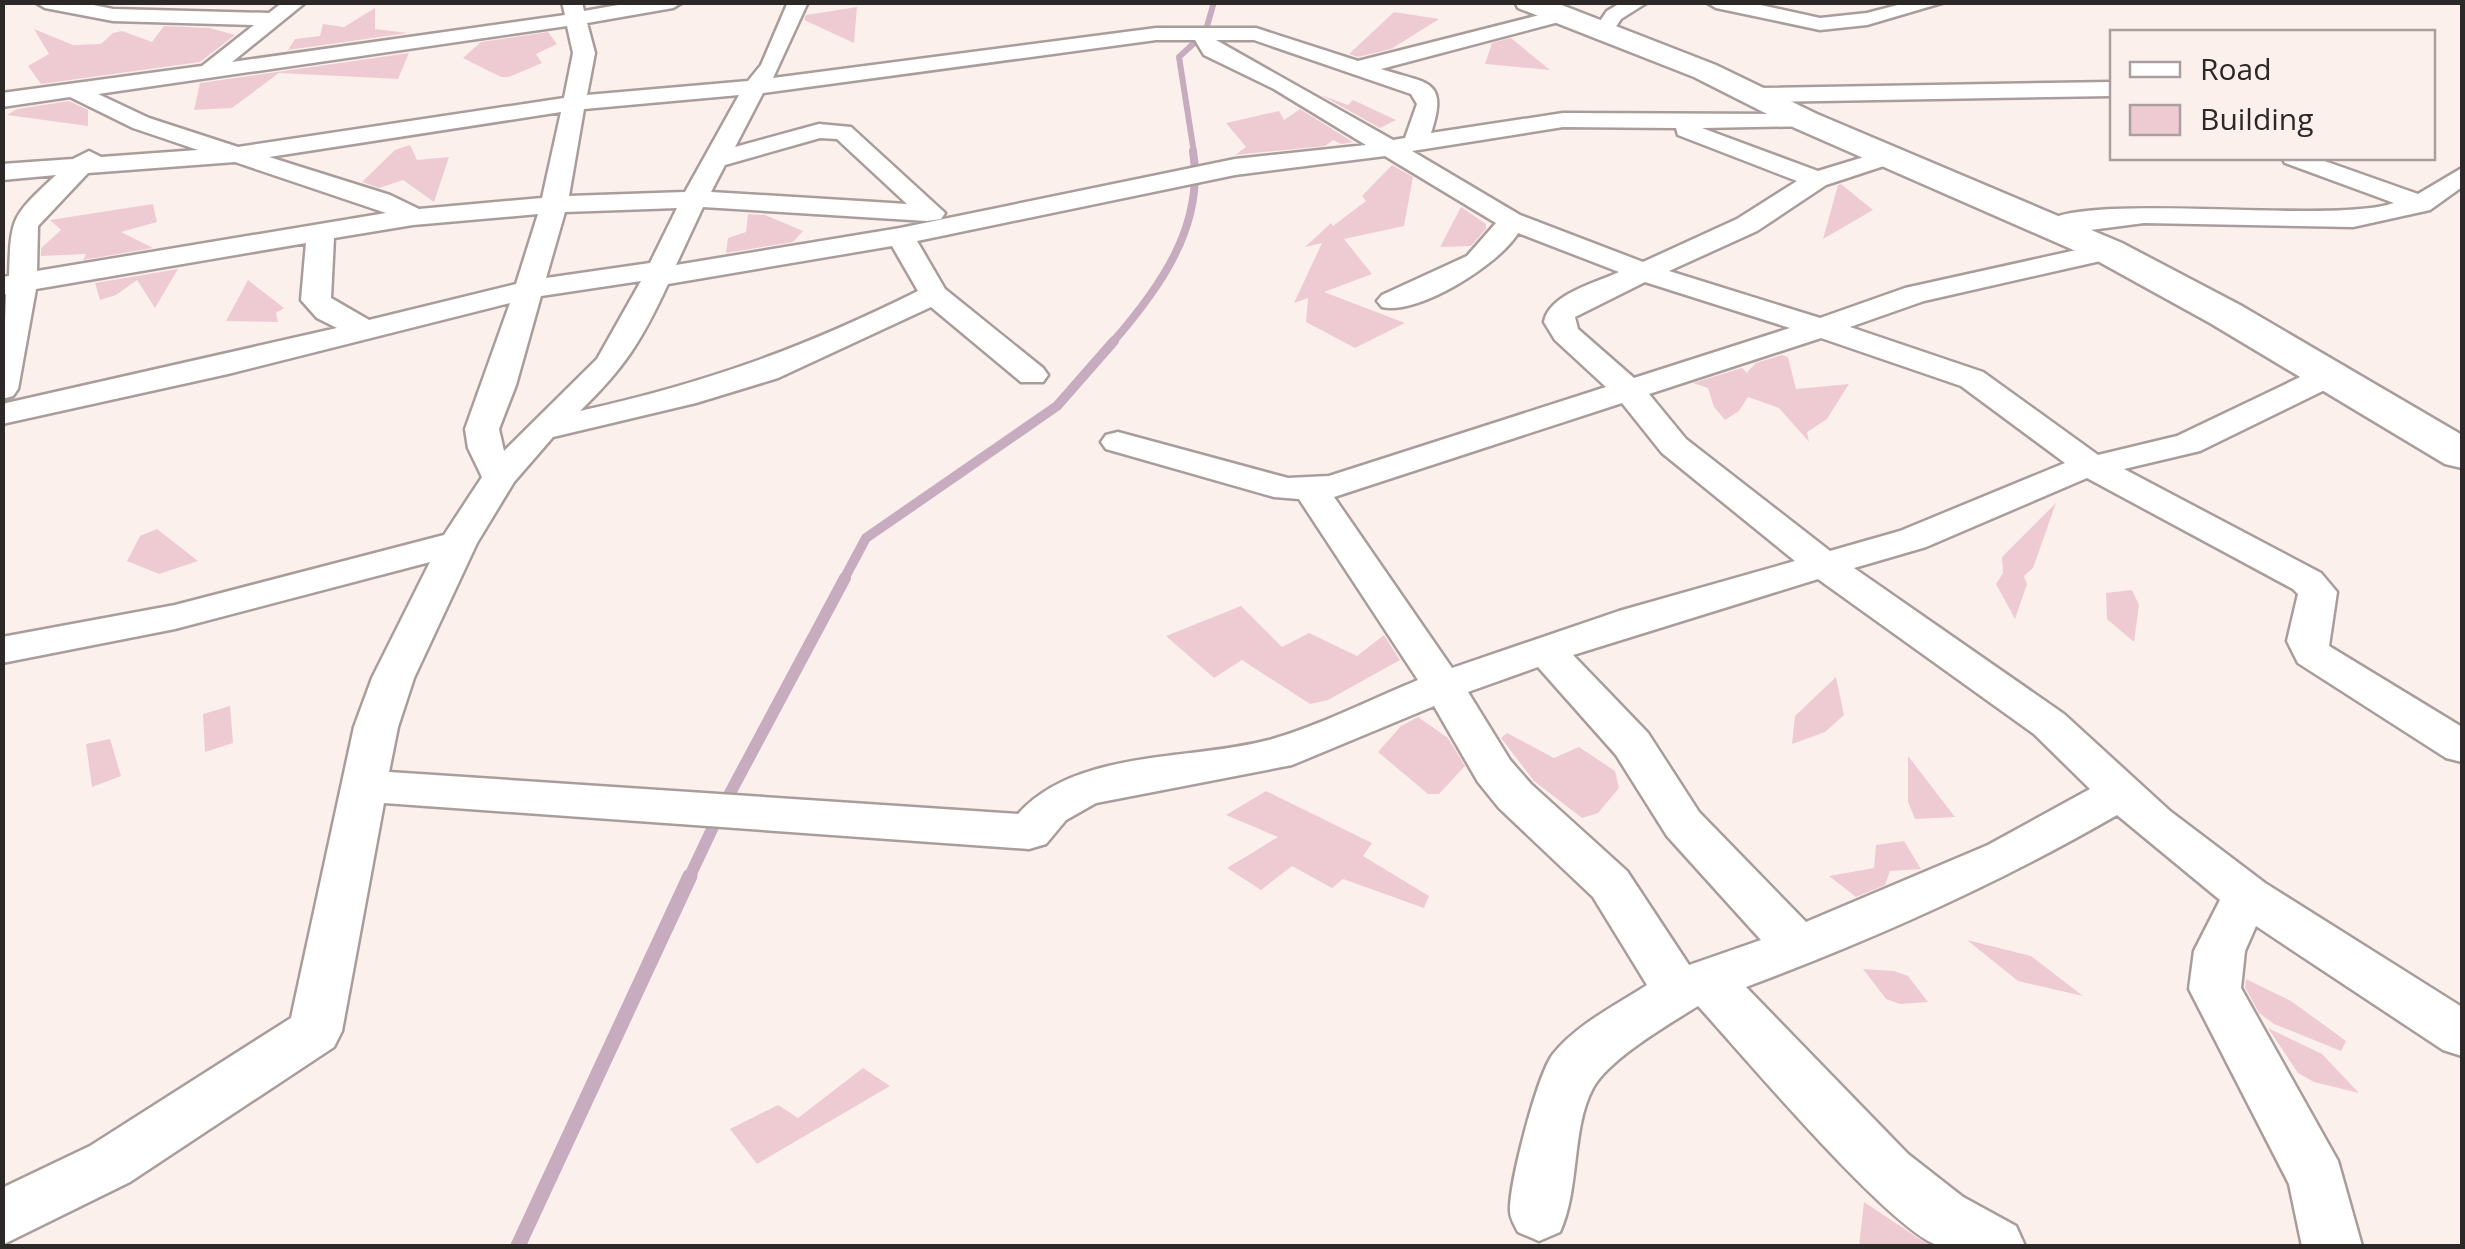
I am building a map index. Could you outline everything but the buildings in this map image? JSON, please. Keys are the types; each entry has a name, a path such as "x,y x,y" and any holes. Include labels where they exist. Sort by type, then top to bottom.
{"main road":[{"path":"1528,2 1604,30 2108,252 2225,314 2462,454"}],"street":[{"path":"45,2 112,15 274,20"},
{"path":"2,389 13,283 24,226 80,165 141,123 296,2"},
{"path":"2,100 575,11 673,2"},
{"path":"2,1218 110,1164 315,1031 376,727 393,678 458,543 500,477 541,430 609,364 661,273 714,160 755,86 771,66 798,2"},
{"path":"1604,30 1614,15 1638,2"},
{"path":"1716,2 1820,24 1868,19 1935,2"},
{"path":"500,477 485,448 482,430 510,353 554,205 584,53 575,11"},
{"path":"1358,68 1563,15"},
{"path":"1141,16 1156,34"},
{"path":"1205,33 1206,46 1212,50 1401,145 1511,221 1646,273 1935,364 1972,380 2091,466 2307,581 2318,592 2307,641 2312,654 2462,747"},
{"path":"2,172 238,154 575,102 755,86 1156,34 1205,33 1256,34 1428,96 1430,104 1401,145"},
{"path":"1754,95 2110,89"},
{"path":"73,90 141,123 416,217"},
{"path":"2,414 228,365 526,290 900,236 1235,167 1564,120 1806,121"},
{"path":"1659,120 1817,180"},
{"path":"714,160 819,131 843,132 932,212"},
{"path":"1887,156 1817,180 1746,225 1570,305 1558,322 1566,334 1627,389 1688,459 1823,564 2049,724 2154,823 2248,896 2462,1034"},
{"path":"2300,160 2421,204"},
{"path":"2052,226 2142,215 2244,221 2340,219 2421,204 2462,176"},
{"path":"13,283 322,230 554,205 694,199 776,202 852,211 1021,212"},
{"path":"1392,301 1482,260 1504,238 1511,221"},
{"path":"322,230 316,300 328,312 362,329"},
{"path":"900,236 934,294 1032,375"},
{"path":"1118,442 1286,489 1311,490 1364,478 1915,294 2108,252"},
{"path":"541,430 654,404 765,371 863,330 934,294"},
{"path":"364,786 1029,832 1050,808 1083,790 1177,768 1276,754 1443,686 1633,620 1913,539 2091,466 2188,444 2326,377"},
{"path":"1311,490 1514,796 1610,884 1692,986 1888,1173 1942,1217 1995,1246"},
{"path":"2,650 175,617 458,543"},
{"path":"1546,651 1632,744 1683,824 1798,947"},
{"path":"1539,1213 1558,1107 1572,1072 1604,1042 1692,986 1798,947 2005,858 2121,792"},
{"path":"2248,896 2222,938 2214,960 2215,989 2318,1180 2332,1246"}],"waterway":[{"path":"1194,153 1179,57 1205,33 1214,2"},
{"path":"1112,343 1146,301 1175,255 1192,205 1193,151"},
{"path":"843,581 866,538 1057,406 1114,341"},
{"path":"689,878 845,578"},
{"path":"518,1246 690,876"}]}
